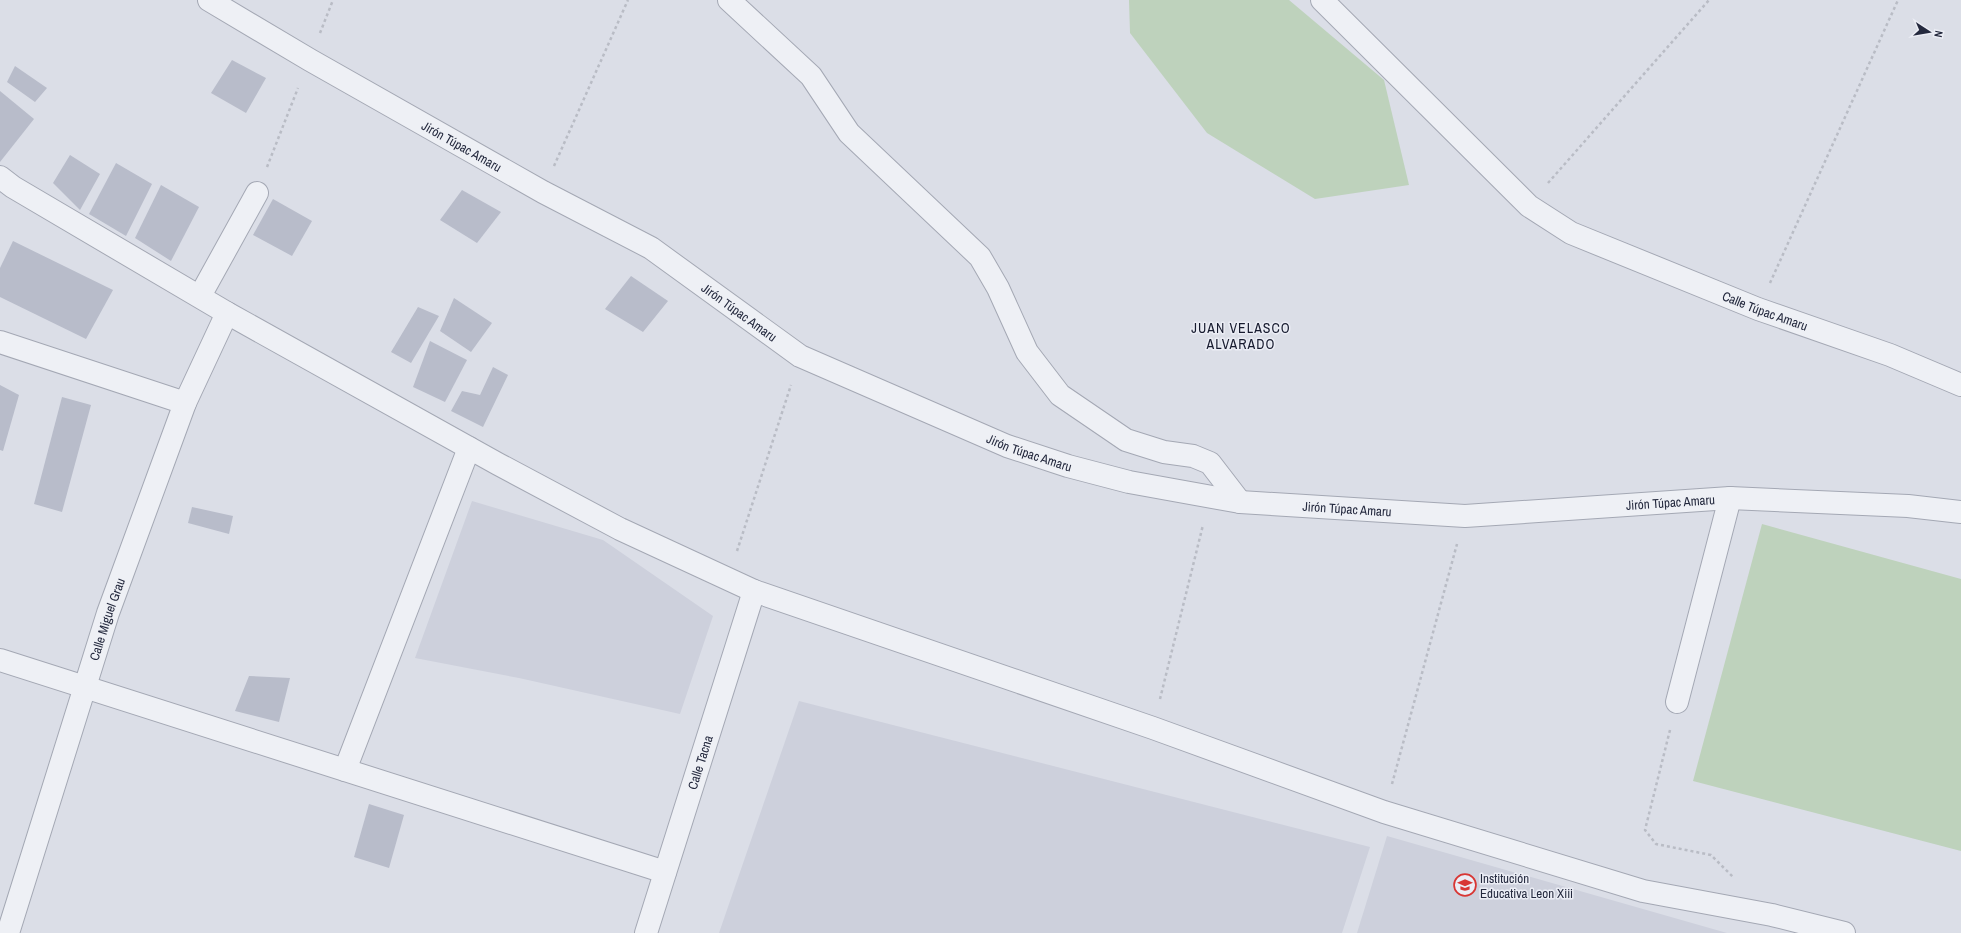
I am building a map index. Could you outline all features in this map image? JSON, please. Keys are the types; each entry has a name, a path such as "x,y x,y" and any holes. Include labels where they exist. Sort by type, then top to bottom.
{"street":[{"name":"Jirón Túpac Amaru","path":"209,0 310,60 543,192 651,248 800,356 1007,446 1068,466 1129,482 1209,498 1240,502 1465,516 1730,498 1908,506 1961,512"},
{"path":"730,0 811,76 849,133 980,257 998,288 1027,352 1060,395 1126,440 1164,452 1194,456 1210,463 1240,502"},
{"name":"Calle Túpac Amaru","path":"1322,0 1529,206 1571,233 1758,309 1890,355 1961,385"},
{"path":"0,177 13,187 227,313 469,448 620,529 754,591 1153,728 1384,812 1643,891 1772,915 1844,933"},
{"path":"200,296 257,193"},
{"name":"Calle Miguel Grau","path":"8,933 108,613 185,403 227,313"},
{"path":"0,342 185,403"},
{"path":"345,770 469,448"},
{"path":"1677,702 1730,498"},
{"name":"Calle Tacna","path":"646,933 754,591"},
{"path":"0,660 666,872"}],"path":[{"path":"257,193 333,0"},
{"path":"543,192 628,0"},
{"path":"1529,206 1709,0"},
{"path":"1758,309 1898,0"},
{"path":"736,555 800,356"},
{"path":"1153,728 1209,498"},
{"path":"1384,812 1465,516"},
{"path":"1677,702 1645,830 1656,844 1710,855 1738,882"}],"shaded area":[{"path":"472,501 603,540 713,616 680,714 519,678 415,658"},
{"path":"799,701 1370,847 1342,933 719,933"},
{"name":"Institución Educativa Leon Xiii","path":"1387,836 1727,933 1357,933"}],"green space":[{"path":"1129,0 1289,0 1384,80 1409,185 1315,199 1207,133 1130,33"},
{"path":"1762,524 1961,579 1961,851 1693,781"}],"building":[{"path":"232,60 266,78 246,113 211,93"},
{"path":"15,66 47,88 35,102 7,82"},
{"path":"0,91 34,119 0,162"},
{"path":"70,155 100,174 80,210 53,183"},
{"path":"116,163 152,184 126,236 89,214"},
{"path":"161,185 199,207 171,261 135,238"},
{"path":"462,190 501,212 477,243 440,220"},
{"path":"273,199 312,221 292,256 253,235"},
{"path":"13,241 113,290 86,339 0,297 0,268"},
{"path":"631,276 668,301 643,332 605,309"},
{"path":"454,298 492,323 471,352 440,331"},
{"path":"418,307 439,316 411,363 391,352"},
{"path":"430,341 467,360 445,402 413,387"},
{"path":"493,367 508,375 483,427 451,411 462,391 480,395"},
{"path":"0,385 19,395 3,451 0,450"},
{"path":"62,397 91,405 62,512 34,504"},
{"path":"192,507 233,516 229,534 188,523"},
{"path":"249,676 290,678 279,722 235,711"},
{"path":"369,804 404,815 389,868 354,857"}],"place":[{"name":"Institución Educativa Leon Xiii","path":"1465,885"}],"district":[{"name":"JUAN VELASCO ALVARADO","path":"1241,336"}]}
